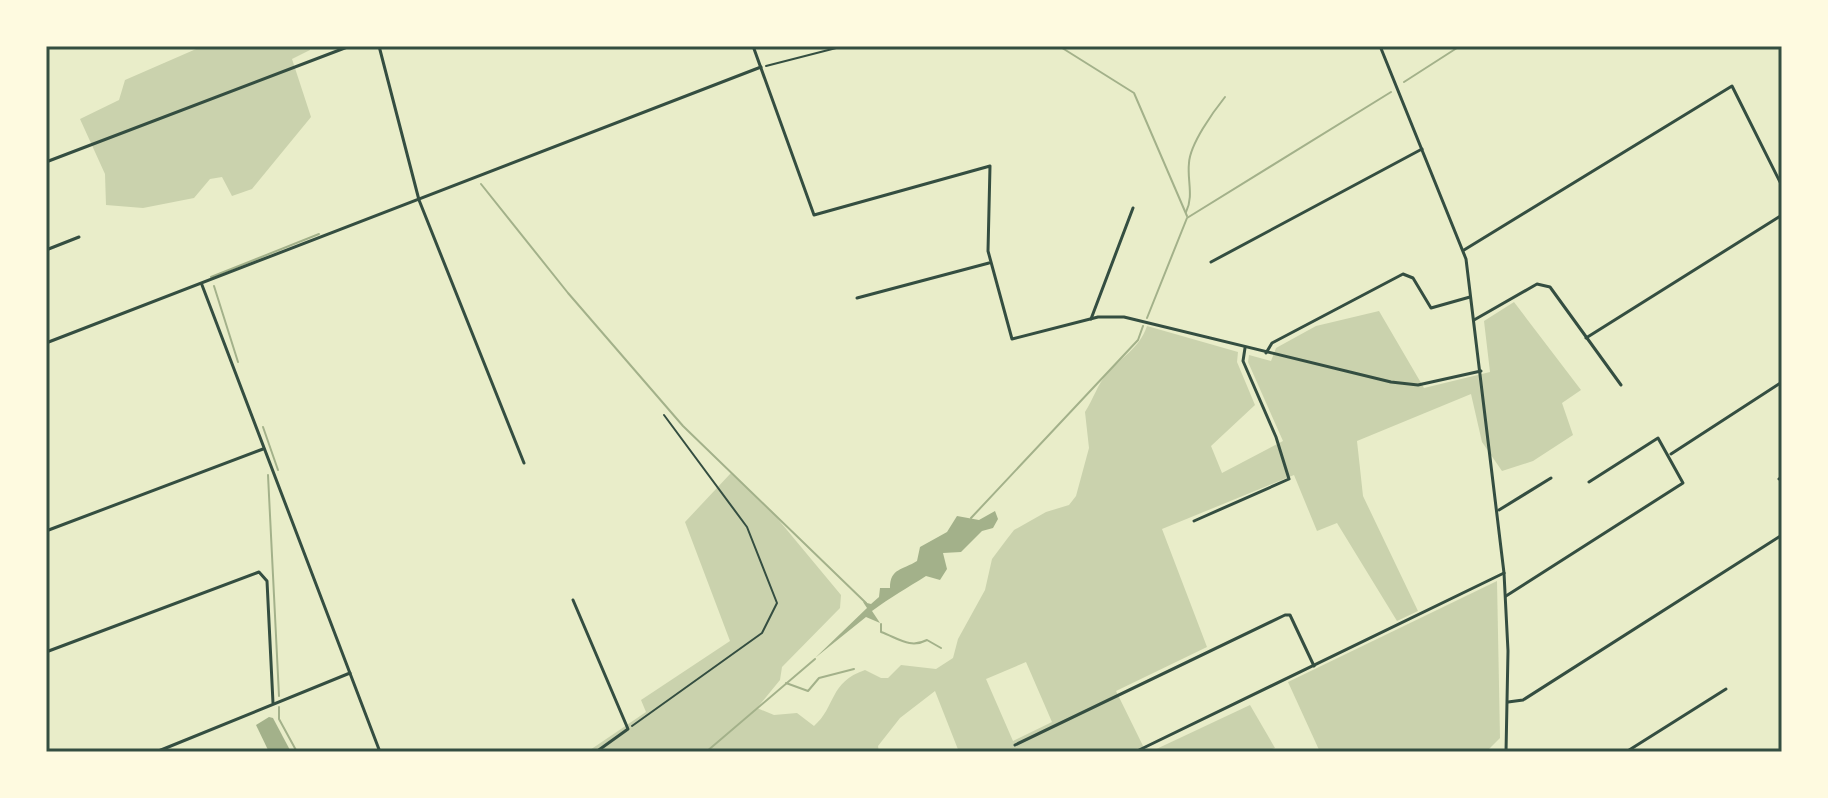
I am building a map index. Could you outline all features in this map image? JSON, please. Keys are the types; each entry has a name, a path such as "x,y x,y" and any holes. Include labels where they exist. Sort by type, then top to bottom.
{"street":[{"path":"46,162 350,46"},
{"path":"379,46 419,200 524,463"},
{"path":"753,46 814,215 990,166 990,262 1012,339 1091,319 1124,317 1391,382 1418,385 1481,371"},
{"path":"1380,46 1464,250 1506,596 1506,752"},
{"path":"46,343 761,67"},
{"path":"1464,250 1732,86 1782,186"},
{"path":"1211,262 1422,149"},
{"path":"1091,319 1133,208"},
{"path":"1586,338 1782,215"},
{"path":"46,250 79,237"},
{"path":"857,298 990,262"},
{"path":"1266,353 1272,343 1403,274 1413,278 1431,308 1470,297"},
{"path":"1474,320 1537,284 1550,287 1621,385"},
{"path":"202,285 380,752"},
{"path":"1194,521 1289,479 1276,437 1243,361 1245,348"},
{"path":"1670,455 1782,382"},
{"path":"1506,596 1680,488 1682,476 1658,438 1589,482"},
{"path":"46,531 264,449"},
{"path":"1498,511 1551,478"},
{"path":"1508,702 1523,700 1782,535"},
{"path":"46,652 259,572 267,581 273,703"},
{"path":"1135,752 1504,573"},
{"path":"573,600 628,729 596,752"},
{"path":"1015,745 1285,615 1290,615 1314,666"},
{"path":"156,752 350,673"},
{"path":"1626,752 1726,689"}],"path":[{"path":"761,67 844,46"},
{"path":"628,729 762,633 777,603 747,527 664,415"}],"shaded area":[{"path":"203,46 310,46 310,50 292,59 311,117 252,189 232,196 222,177 210,179 194,198 143,208 106,205 105,174 80,119 119,100 125,80"},
{"path":"1514,302 1581,390 1562,403 1573,435 1533,461 1502,471 1482,442 1471,394 1357,441 1363,496 1418,611 1397,621 1337,523 1317,531 1294,475 1162,529 1207,647 1116,691 1146,752 959,752 935,691 900,718 878,746 879,752 587,752 646,712 641,700 730,641 685,522 731,473 772,512 841,595 840,608 782,667 780,680 757,708 774,715 797,713 814,726 839,688 853,675 865,670 888,678 901,665 936,669 953,658 958,639 985,590 992,559 1007,539 1014,530 1046,512 1069,505 1076,496 1089,448 1085,412 1104,378 1135,347 1147,326 1238,352 1237,362 1255,405 1211,446 1222,473 1283,441 1248,362 1249,355 1271,361 1276,348 1316,326 1379,311 1424,388 1490,372 1484,321","holes":["1026,662 1052,722 1013,741 986,679"]},
{"path":"995,511 998,519 993,528 982,531 961,552 943,553 947,569 940,580 926,576 872,611 880,623 866,617 815,658 867,608 863,602 871,604 879,597 880,588 890,588 895,573 917,561 920,547 947,532 957,516 979,520"},
{"path":"1497,581 1500,738 1486,752 1320,752 1288,682"},
{"path":"1250,705 1275,748 1264,752 1150,752"},
{"path":"269,717 273,718 291,752 269,752 256,725"}],"waterway":[{"path":"1059,46 1134,93 1187,216"},
{"path":"1404,82 1460,46"},
{"path":"1147,318 1187,218 1391,92"},
{"path":"1186,212 1190,200 1190,155 1203,128 1225,97"},
{"path":"481,184 568,293 683,426 866,603"},
{"path":"211,277 319,234"},
{"path":"214,286 238,362"},
{"path":"971,518 1138,340 1143,326"},
{"path":"263,427 278,470"},
{"path":"268,475 279,696"},
{"path":"881,624 881,632 899,640 909,643 927,640 941,648"},
{"path":"706,752 815,659"},
{"path":"786,683 808,691 819,678 854,669"},
{"path":"279,707 279,719 297,752"}]}
